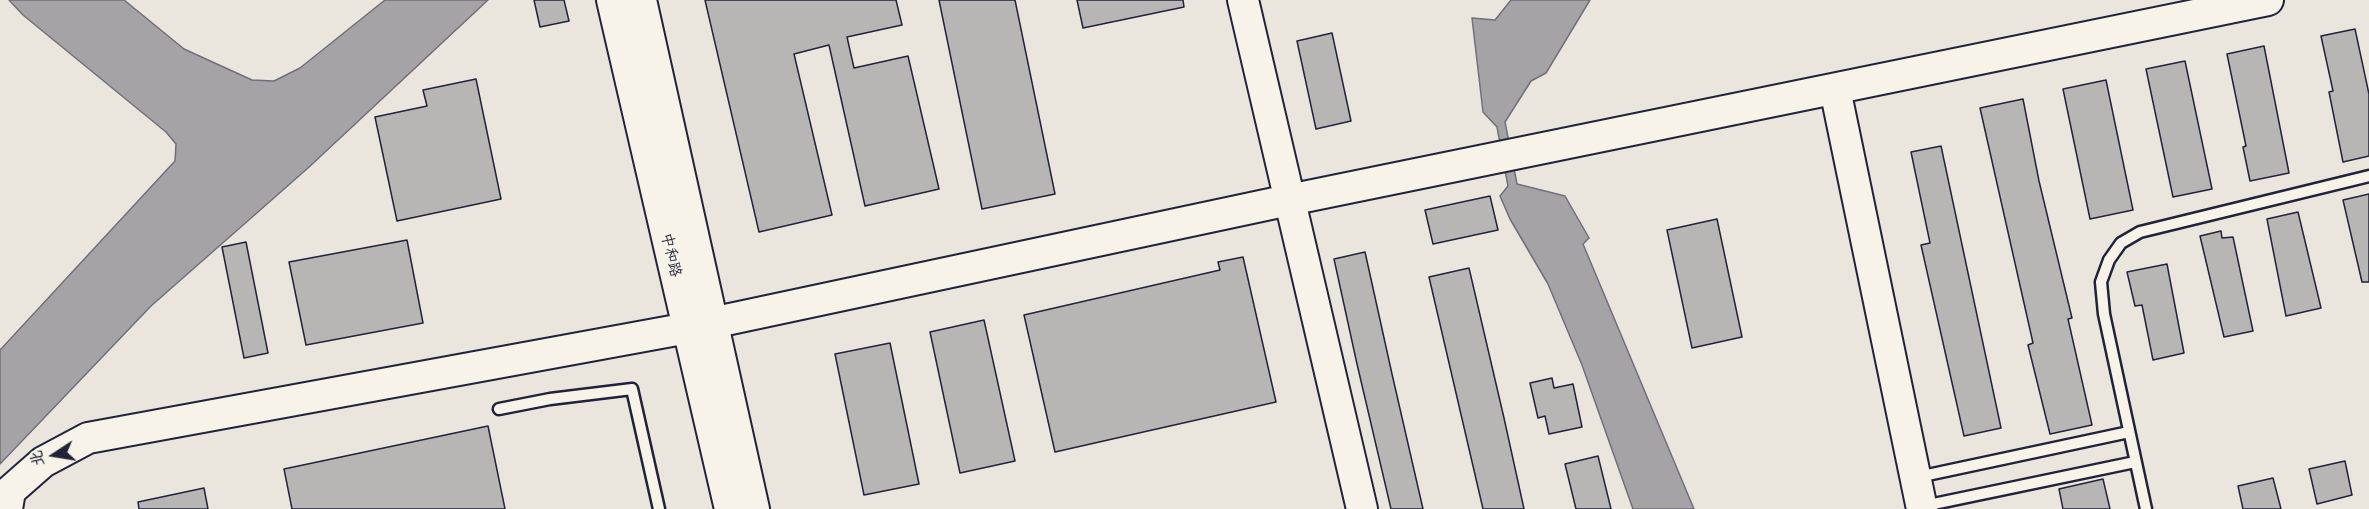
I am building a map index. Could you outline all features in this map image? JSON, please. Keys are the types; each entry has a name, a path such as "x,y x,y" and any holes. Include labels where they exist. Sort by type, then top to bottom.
{"street":[{"name":"中和路","path":"612,0 700,326 754,509"},
{"name":"中和路","path":"641,0 700,326 730,509"},
{"path":"1243,0 1362,509"},
{"path":"7,509 10,491 43,462 88,438 700,326 1289,200 2268,0"},
{"path":"1835,89 1921,508"}],"lane":[{"path":"2146,509 2104,314 2101,282 2109,260 2121,243 2140,232 2369,176"},
{"path":"499,409 550,399 632,389 659,509"},
{"path":"1915,477 2129,432"},
{"path":"1921,508 2135,462"}],"shaded area":[{"path":"9,0 124,0 184,49 252,80 274,81 300,68 385,0 488,0 308,168 151,306 0,464 0,350 175,161 176,144 166,132 23,15"},
{"path":"1511,0 1590,0 1546,73 1531,81 1505,122 1517,184 1565,196 1589,238 1583,244 1694,509 1633,509 1582,365 1548,284 1510,219 1500,196 1508,186 1497,127 1483,112 1472,18 1495,20"}],"building":[{"path":"534,0 564,0 569,21 540,27"},
{"path":"705,0 896,0 902,25 847,37 854,68 908,56 939,189 865,206 829,45 794,54 832,215 759,232"},
{"path":"939,0 1015,0 1055,194 982,209"},
{"path":"1077,0 1183,0 1184,7 1083,28"},
{"path":"2355,29 2369,94 2369,156 2343,162 2329,92 2333,91 2321,36"},
{"path":"1332,33 1351,121 1316,129 1297,41"},
{"path":"2264,46 2289,173 2250,181 2243,147 2246,146 2227,54"},
{"path":"2185,61 2212,189 2173,197 2146,69"},
{"path":"476,79 501,199 397,221 375,117 427,106 423,90"},
{"path":"2106,80 2133,210 2090,219 2063,89"},
{"path":"2023,99 2039,181 2072,318 2068,319 2092,425 2050,434 2028,345 2033,343 1980,108"},
{"path":"1941,146 2001,428 1964,436 1921,245 1930,243 1911,152"},
{"path":"2369,194 2369,282 2362,282 2343,200"},
{"path":"1490,196 1498,230 1433,244 1425,210"},
{"path":"2298,212 2321,308 2286,316 2267,219"},
{"path":"1717,219 1742,337 1692,348 1667,230"},
{"path":"2221,231 2222,238 2233,237 2253,331 2224,337 2200,236"},
{"path":"407,240 423,323 306,345 289,262"},
{"path":"246,242 268,353 244,358 222,247"},
{"path":"1365,252 1423,509 1391,509 1357,364 1334,259"},
{"path":"1243,257 1276,402 1055,452 1024,315 1220,270 1218,262"},
{"path":"2167,264 2184,353 2153,360 2142,305 2135,306 2127,272"},
{"path":"1469,268 1524,509 1483,509 1429,277"},
{"path":"984,320 1015,461 960,473 930,332"},
{"path":"890,343 919,484 864,495 835,354"},
{"path":"1552,378 1554,388 1573,384 1582,427 1549,434 1545,416 1538,418 1530,383"},
{"path":"488,426 505,509 292,509 284,469"},
{"path":"1598,456 1611,509 1576,509 1565,464"},
{"path":"2345,461 2352,495 2317,504 2309,469"},
{"path":"2273,478 2281,509 2243,509 2238,486"},
{"path":"2103,479 2110,509 2063,509 2059,489"},
{"path":"204,488 208,509 139,509 138,502"}]}
